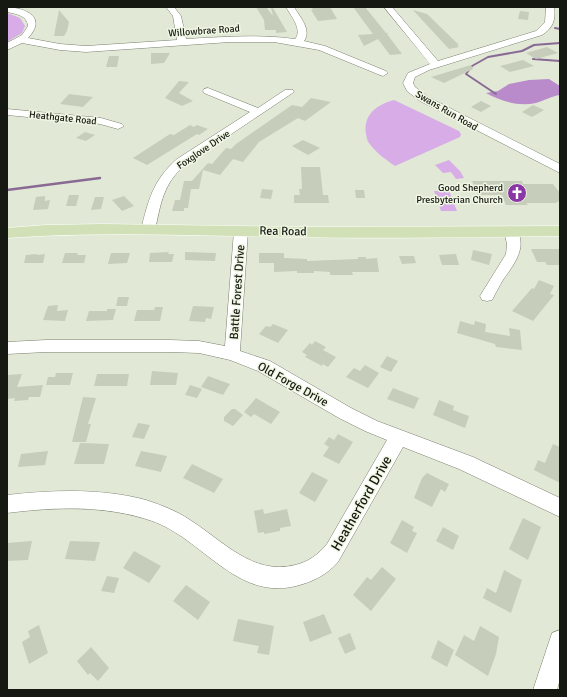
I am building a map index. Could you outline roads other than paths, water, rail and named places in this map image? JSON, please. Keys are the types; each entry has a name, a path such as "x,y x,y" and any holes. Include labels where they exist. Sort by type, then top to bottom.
{"main road":[{"name":"Rea Road","path":"7,234 46,230 560,231"}],"street":[{"path":"170,7 177,16 182,42"},
{"path":"290,7 304,30 302,37 298,42"},
{"path":"389,8 403,7"},
{"name":"Swans Run Road","path":"550,7 551,23 548,28 539,33 415,73 408,79 408,85 416,93 457,117 560,169"},
{"path":"389,8 436,65"},
{"path":"7,10 24,14 32,20 33,24 32,30 22,40 7,47"},
{"name":"Willowbrae Road","path":"22,40 60,47 86,49 254,38 298,42 327,50 383,73"},
{"path":"208,91 259,112"},
{"name":"Foxglove Drive","path":"148,230 159,186 169,172 289,92"},
{"name":"Heathgate Road","path":"7,112 101,121 118,126"},
{"name":"Battle Forest Drive","path":"232,354 241,231"},
{"path":"487,296 499,275 512,257 514,240 511,231"},
{"name":"Old Forge Drive","path":"7,348 46,346 170,346 199,347 232,354 264,366 345,413 399,437 466,463 560,508"},
{"name":"Heatherford Drive","path":"7,504 77,501 113,502 139,507 162,515 186,528 237,566 254,574 275,578 296,577 320,565 334,551 399,437"},
{"path":"546,690 560,641"}],"waterway":[{"path":"555,28 560,29"},
{"path":"496,94 466,74 472,66 488,57 522,51 534,45 560,43"},
{"path":"533,59 560,61"},
{"path":"7,190 100,178"}],"place":[{"name":"Good Shepherd Presbyterian Church","path":"517,193"}]}
